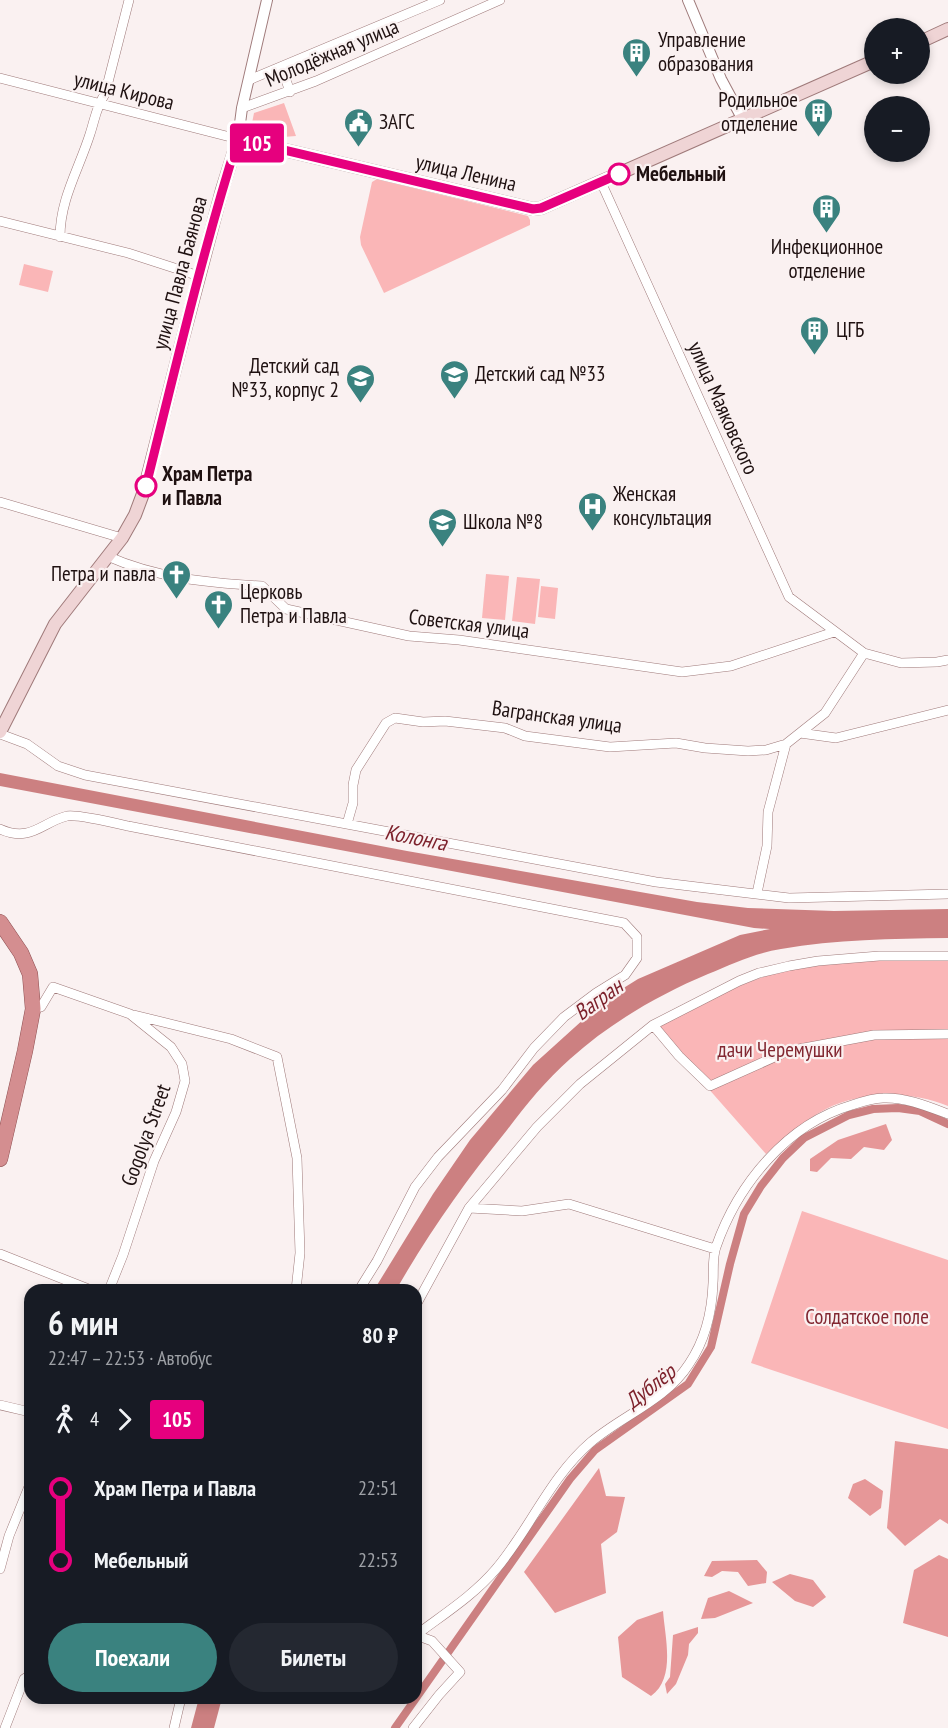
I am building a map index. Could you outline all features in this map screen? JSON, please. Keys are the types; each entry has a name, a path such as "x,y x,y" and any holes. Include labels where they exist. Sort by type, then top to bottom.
{"highway":[{"path":"0,922 21,953 30,974 33,1009 25,1051 3,1133 0,1159"}],"main road":[{"path":"930,37 948,29"},
{"name":"улица Ленина","path":"238,139 533,209 541,208 864,66"},
{"name":"улица Павла Баянова","path":"0,733 55,624 122,538 135,515 144,491 199,276 238,139"}],"street":[{"path":"60,237 60,224 68,190 90,134 98,104 105,94 129,0"},
{"name":"улица Павла Баянова","path":"238,139 242,108 267,0"},
{"name":"Молодёжная улица","path":"249,80 440,0"},
{"name":"Молодёжная улица","path":"242,108 290,92 500,0"},
{"path":"688,0 721,79 743,120"},
{"path":"282,68 290,92"},
{"name":"улица Кирова","path":"0,78 238,139"},
{"name":"улица Маяковского","path":"601,182 789,597 864,653 900,663 948,660"},
{"path":"0,221 128,253 199,276"},
{"path":"0,502 122,538"},
{"name":"Советская улица","path":"107,556 139,569 200,582 262,586 286,609 409,636 459,640 682,672 731,666 834,632"},
{"path":"757,893 767,846 768,812 786,744 825,713 864,653"},
{"path":"800,732 836,738 948,710"},
{"name":"Вагранская улица","path":"347,824 356,770 386,723 395,718 505,728 525,736 610,747 676,742 705,748 748,751 766,750 786,744"},
{"path":"0,733 27,744 58,766 85,775 656,882 789,898 948,894"},
{"path":"0,829 8,833 34,832 68,816 128,825 624,922 637,936 637,958 625,975 564,1017 534,1048 502,1090 438,1158 415,1187 363,1284"},
{"path":"422,1294 469,1208 537,1127 580,1084 653,1025 759,973 818,961 869,957 948,956"},
{"name":"Gogolya Street","path":"33,1009 41,1007 53,987 130,1014 171,1047 182,1064 184,1081 176,1112 154,1161 111,1284"},
{"path":"130,1014 231,1039 277,1057 297,1158 300,1253 297,1284"},
{"path":"653,1025 679,1056 710,1086 788,1051 874,1035 948,1035"},
{"path":"422,1630 476,1590 497,1568 566,1469 591,1443 672,1386 688,1366 702,1344 707,1329 715,1249 738,1201 768,1159 795,1132 837,1109 882,1098 919,1102 948,1114"},
{"path":"469,1208 522,1211 569,1204 715,1249"},
{"path":"0,1254 76,1284"},
{"path":"0,1405 24,1411"},
{"path":"0,1569 9,1536 24,1499"},
{"path":"413,1728 460,1672 432,1641 422,1637"},
{"path":"5,1728 24,1679"},
{"path":"174,1728 180,1704"}],"green space":[{"path":"284,103 296,136 283,137 251,128 254,113"},
{"path":"377,179 528,216 530,225 384,293 361,245 360,237 372,182"},
{"path":"24,264 53,271 48,292 19,285"},
{"path":"486,574 509,576 505,620 482,618"},
{"path":"517,577 540,579 535,624 512,621"},
{"path":"541,586 558,588 555,619 538,617"},
{"name":"дачи Черемушки","path":"948,960 948,1106 934,1101 903,1096 871,1096 855,1099 826,1109 794,1130 766,1154 655,1028 732,989 765,976 834,963"},
{"name":"Солдатское поле","path":"802,1211 948,1260 948,1429 751,1363"}],"shaded area":[{"path":"0,773 407,851 697,902 748,908 834,911 948,909 948,938 843,941 762,953 689,982 635,1011 601,1033 561,1067 521,1111 462,1188 400,1284 378,1284 433,1194 470,1140 533,1065 606,999 638,979 740,935 770,929 754,928 0,786"},
{"path":"886,1124 892,1140 884,1150 864,1147 851,1159 831,1158 817,1172 810,1171 810,1159 838,1140"},
{"path":"895,1441 948,1449 948,1524 940,1519 905,1546 887,1528"},
{"path":"599,1468 606,1496 625,1497 617,1532 601,1544 606,1593 555,1613 524,1572"},
{"path":"865,1479 883,1491 881,1508 870,1516 848,1498 853,1484"},
{"path":"939,1555 948,1559 948,1637 903,1623 914,1570"},
{"path":"757,1560 767,1572 766,1583 748,1586 738,1572 722,1571 712,1577 704,1576 712,1561"},
{"path":"790,1574 813,1580 826,1597 813,1607 795,1601 772,1582"},
{"path":"729,1591 753,1603 715,1618 701,1619 708,1598"},
{"path":"663,1611 667,1645 666,1668 664,1679 651,1696 622,1677 618,1637 637,1620"},
{"path":"698,1627 698,1633 689,1644 688,1655 676,1684 667,1694 665,1684 670,1677 673,1635"},
{"path":"197,1704 220,1704 214,1728 191,1728"}],"waterway":[{"name":"Дублёр","path":"422,1690 570,1479 595,1450 688,1384 711,1347 744,1214 761,1186 783,1158 804,1138 849,1115 873,1109 898,1108 920,1111 948,1124"},
{"name":"Дублёр","path":"395,1728 412,1704"}],"bus line":[{"name":"105","path":"146,486 222,190 238,139 533,209 541,208 619,174"}],"place":[{"name":"Управление образования","path":"637,78"},
{"name":"Родильное отделение","path":"819,138"},
{"name":"ЗАГС","path":"358,148"},
{"name":"Мебельный","path":"619,174"},
{"name":"Инфекционное отделение","path":"827,234"},
{"name":"ЦГБ","path":"815,356"},
{"name":"Детский сад №33","path":"454,400"},
{"name":"Детский сад №33, корпус 2","path":"360,404"},
{"name":"Храм Петра и Павла","path":"146,486"},
{"name":"Женская консультация","path":"592,532"},
{"name":"Школа №8","path":"442,548"},
{"name":"Петра и павла","path":"177,600"},
{"name":"Церковь Петра и Павла","path":"219,630"}],"water label":[{"name":"Колонга","path":"416,837"},
{"name":"Вагран","path":"598,999"}]}
